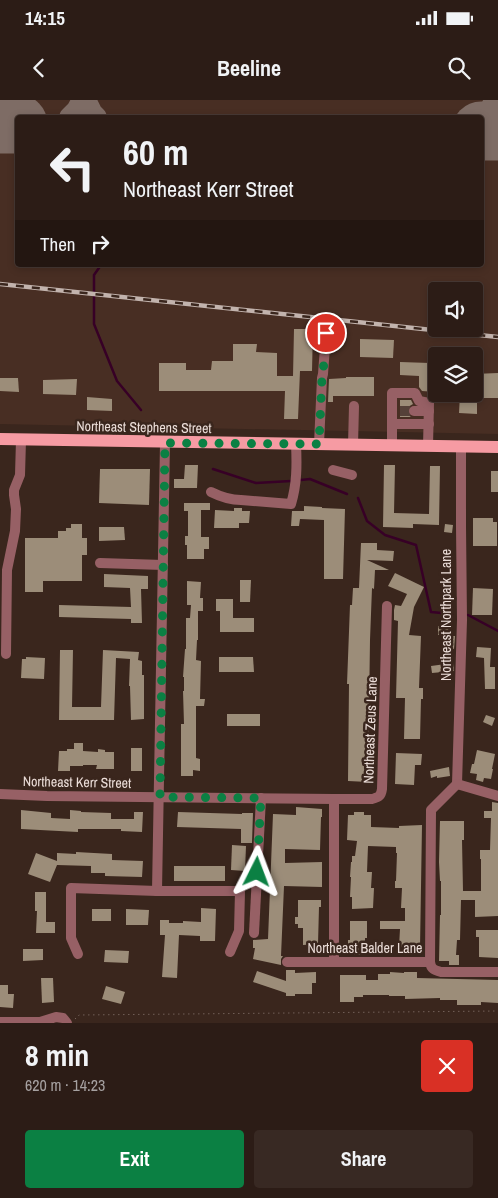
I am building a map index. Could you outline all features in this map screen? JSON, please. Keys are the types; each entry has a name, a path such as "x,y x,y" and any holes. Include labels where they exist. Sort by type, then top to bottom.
{"main road":[{"name":"Northeast Stephens Street","path":"0,439 498,447"}],"street":[{"path":"319,444 326,333"},
{"path":"392,446 392,424 396,411 392,393 415,393 419,401 429,403 428,446"},
{"path":"353,445 354,406"},
{"path":"414,410 429,411"},
{"path":"392,424 429,424"},
{"path":"6,654 7,570 15,531 16,509 14,490 20,475 21,440"},
{"path":"157,891 165,443"},
{"path":"211,492 233,500 291,504 295,492 296,444"},
{"name":"Northeast Northpark Lane","path":"456,784 462,620 461,447"},
{"path":"333,470 352,475"},
{"path":"100,563 163,565"},
{"name":"Northeast Zeus Lane","path":"334,799 372,799 378,798 381,794 387,606"},
{"path":"430,962 431,810 456,784 498,796"},
{"name":"Northeast Kerr Street","path":"0,794 334,799"},
{"path":"254,934 261,798"},
{"path":"334,799 334,961"},
{"path":"78,954 71,938 71,888 157,891 256,890"},
{"path":"230,952 239,931 240,890"},
{"name":"Northeast Balder Lane","path":"287,962 430,962 431,967 441,972 498,972"},
{"path":"0,1022 37,1023 56,1017 63,1018 67,1023"}],"path":[{"path":"71,1023 79,1015 498,1011"}],"shaded area":[{"path":"0,100 498,100 498,434 0,424"}],"building":[{"path":"294,329 313,329 312,371 300,371 298,419 284,419 285,391 159,391 159,363 186,363 186,370 211,370 212,361 233,361 233,344 257,344 256,352 277,353 277,376 293,376"},
{"path":"360,339 394,340 393,358 360,357"},
{"path":"400,362 428,363 428,391 422,391 419,387 419,376 400,375"},
{"path":"498,373 498,398 483,398 483,374"},
{"path":"374,377 374,396 333,396 333,402 328,402 329,379"},
{"path":"0,378 18,378 19,392 0,391"},
{"path":"77,379 76,395 43,394 43,380"},
{"path":"87,397 112,399 112,411 87,410"},
{"path":"400,400 411,400 413,404 408,407 407,411 411,417 400,417"},
{"path":"460,402 477,402 477,414 459,413"},
{"path":"185,465 198,465 197,488 174,488 174,479 184,479"},
{"path":"384,465 395,465 394,513 429,514 430,466 440,466 439,525 413,524 413,528 383,527"},
{"path":"100,469 150,469 149,505 99,503"},
{"path":"491,471 498,471 498,492 491,492"},
{"path":"184,503 210,503 210,510 201,510 201,537 209,537 209,549 204,549 204,559 187,559 185,536 188,536 188,511 184,511"},
{"path":"304,506 345,509 343,579 324,579 324,520 300,519 299,526 291,526 292,511 304,511"},
{"path":"234,508 250,511 249,523 239,523 239,528 214,528 215,510 234,511"},
{"path":"473,518 493,518 493,522 497,522 497,546 473,546"},
{"path":"71,524 82,524 82,538 87,538 87,555 82,555 82,581 43,581 43,592 25,592 25,538 58,538 58,531 66,531 66,528 71,528"},
{"path":"445,524 453,525 452,533 444,532"},
{"path":"99,527 124,527 125,540 99,541"},
{"path":"361,543 377,543 377,550 394,551 393,561 367,560 389,570 375,570 374,589 372,588 368,782 348,781 349,684 347,684 350,605 352,605 353,588 359,588"},
{"path":"395,573 424,587 414,607 409,635 421,636 419,688 423,688 423,699 421,699 420,739 404,739 405,698 396,698 398,621 394,620 394,610 395,605 401,606 407,594 388,586"},
{"path":"104,574 148,576 148,589 141,589 142,623 131,623 131,619 59,617 59,605 131,607 130,588 104,587"},
{"path":"240,580 251,580 250,602 240,602"},
{"path":"187,581 201,582 200,598 203,598 203,611 198,611 196,660 201,661 200,699 205,699 204,706 196,706 196,758 200,759 200,771 193,770 193,776 181,776 181,724 184,724 183,677 186,649 186,618 190,618 191,605 187,605"},
{"path":"473,588 493,589 492,615 472,615"},
{"path":"216,599 233,599 233,618 254,618 254,632 220,632 220,611 216,611"},
{"path":"438,626 448,626 449,635 438,635"},
{"path":"443,636 455,636 454,649 443,649"},
{"path":"477,647 491,648 490,667 495,667 495,689 485,689 484,658 476,657"},
{"path":"60,650 73,650 72,707 101,707 103,650 139,652 138,660 142,661 142,675 144,675 144,719 131,720 130,659 116,658 114,720 59,720"},
{"path":"26,657 45,658 44,679 21,678 22,659 26,659"},
{"path":"219,657 253,657 254,672 219,672"},
{"path":"453,663 454,671 432,673 431,666"},
{"path":"227,714 260,714 260,726 227,726"},
{"path":"486,715 495,718 492,726 483,722"},
{"path":"74,743 83,743 83,751 98,752 98,749 105,750 105,752 114,752 114,769 96,769 97,765 83,765 70,766 70,771 58,771 59,751 74,749"},
{"path":"131,748 142,748 142,771 131,771"},
{"path":"477,750 495,754 491,779 484,778 483,782 476,780 477,774 470,773"},
{"path":"396,753 422,754 421,765 415,765 414,785 395,784"},
{"path":"449,767 450,776 431,778 430,771"},
{"path":"492,802 498,803 498,916 475,917 475,900 461,900 460,940 457,940 456,955 459,955 459,965 449,965 449,961 439,961 441,915 440,821 464,821 464,840 462,840 463,891 481,891 480,850 490,850 491,818 484,818 484,811 492,811"},
{"path":"296,807 322,809 320,850 285,849 285,863 322,862 322,887 284,886 281,956 283,956 281,965 253,959 255,948 253,948 253,940 268,939 273,814 296,815"},
{"path":"21,810 51,813 51,818 70,819 70,810 111,813 111,819 134,819 134,812 143,812 142,832 121,831 121,829 78,829 78,832 21,829"},
{"path":"178,812 253,813 252,843 241,843 241,829 177,827"},
{"path":"354,812 364,812 364,815 371,815 371,827 399,828 399,826 422,825 420,948 399,947 400,929 380,929 380,921 405,921 405,908 401,908 402,888 395,888 396,847 368,846 367,872 372,872 371,888 374,888 373,908 352,909 352,897 350,897 351,862 352,856 355,856 357,841 347,840 348,815 354,815"},
{"path":"232,845 246,846 245,871 231,870"},
{"path":"76,852 112,854 112,860 143,861 142,877 105,876 105,873 91,873 91,866 57,865 50,882 28,874 36,853 57,861 57,853 76,854"},
{"path":"174,866 225,866 225,881 174,881"},
{"path":"35,892 46,892 46,922 55,922 55,933 36,933 37,911 35,911"},
{"path":"298,900 321,900 321,907 319,907 318,944 303,945 303,928 298,928 298,924 295,924 295,917 298,917"},
{"path":"201,908 216,909 215,941 200,941 200,936 179,935 177,978 162,977 165,935 160,935 160,920 169,920 169,923 183,923 183,921 201,922"},
{"path":"92,909 111,909 111,921 92,921"},
{"path":"126,909 149,910 148,925 126,925"},
{"path":"350,921 367,921 365,955 354,955 354,952 348,952"},
{"path":"476,930 498,930 498,958 479,957 479,937 476,937"},
{"path":"23,949 43,949 43,960 23,961"},
{"path":"105,950 129,951 128,963 104,962"},
{"path":"286,970 295,970 295,973 316,972 316,983 312,983 312,994 286,996 286,993 253,982 257,971 286,981"},
{"path":"390,972 417,972 417,978 498,980 498,1003 481,1002 481,1005 457,1005 457,1000 440,1000 440,998 405,999 405,996 389,995 363,995 363,997 354,997 354,1002 340,1002 340,975 366,975 366,980 378,980 378,974 390,974"},
{"path":"41,978 53,978 54,1002 42,1003"},
{"path":"0,985 8,985 8,994 14,994 13,1008 0,1007"},
{"path":"106,986 125,992 121,1004 102,999"}],"waterway":[{"path":"100,267 94,275 94,324 117,381 141,410"},
{"path":"213,469 256,483 291,481"},
{"path":"301,480 310,479 347,494"},
{"path":"358,498 367,521 385,535 416,545 431,612 452,614"},
{"path":"468,615 498,631"}],"taxiway":[{"path":"74,115 84,100 92,115"},
{"path":"484,122 494,105 498,116"}],"runway":[{"path":"0,124 15,124"},
{"path":"484,131 498,131"}],"tunnel":[{"path":"400,411 414,411"}],"railway":[{"path":"0,284 498,337"}],"route":[{"path":"257,872 261,798 160,797 165,443 319,444 326,333"}]}
